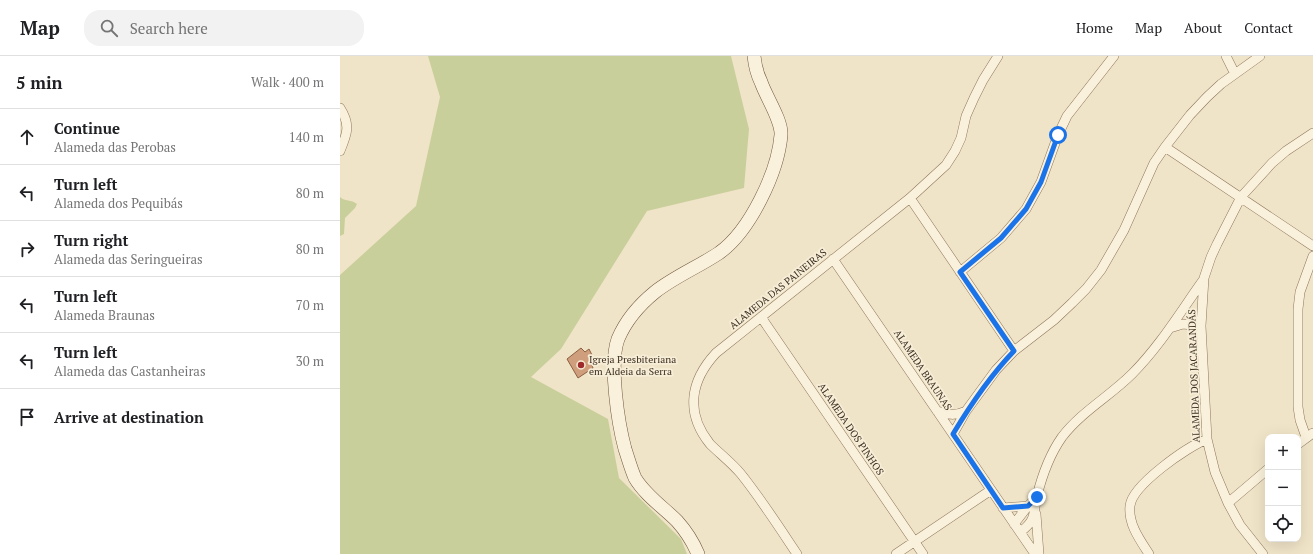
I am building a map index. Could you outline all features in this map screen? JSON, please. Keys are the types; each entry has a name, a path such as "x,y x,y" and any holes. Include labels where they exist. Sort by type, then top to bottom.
{"street":[{"path":"698,554 688,534 678,522 643,489 635,477 625,450 619,420 615,388 615,355 622,330 629,317 641,304 656,291 720,252 734,240 757,207 779,153 781,133 778,121 760,81 754,56"},
{"name":"ALAMEDA DAS PAINEIRAS","path":"797,554 763,504 740,474 711,444 703,433 697,419 695,408 694,395 696,384 701,372 716,353 910,198 946,165 961,138 966,116 974,98 998,56"},
{"path":"960,272 1001,238 1026,209 1041,182 1058,135 1067,116 1114,56"},
{"path":"1226,56 1235,74"},
{"path":"953,434 986,383 1014,351 1072,304 1101,270 1124,230 1154,163 1190,115 1207,97 1260,56"},
{"path":"340,108 344,115 347,127 340,151"},
{"path":"1020,532 1030,523 1032,509 1046,469 1062,438 1082,416 1134,372 1170,328 1204,278 1217,244 1242,197 1272,163 1286,151 1313,134"},
{"path":"1165,147 1242,197 1313,246"},
{"path":"910,198 1014,351"},
{"path":"1301,442 1310,435 1300,420 1298,407 1298,309 1300,292 1313,256"},
{"name":"ALAMEDA BRAUNAS","path":"833,259 1035,554"},
{"name":"ALAMEDA DOS JACARANDÁS","path":"1204,278 1201,326 1207,440 1215,472 1228,502 1240,525 1262,554"},
{"path":"1182,309 1193,306 1202,309"},
{"name":"ALAMEDA DOS PINHOS","path":"761,317 923,554"},
{"path":"1170,328 1183,324 1201,326"},
{"path":"937,411 947,415 957,415 966,412"},
{"path":"1149,554 1134,531 1130,516 1132,497 1169,462 1191,446 1207,440"},
{"path":"1228,502 1267,470"},
{"path":"896,554 991,490"},
{"path":"1003,508 1032,509"},
{"path":"1014,524 1032,509"},
{"path":"1032,509 1039,554"}],"green space":[{"path":"428,56 731,56 749,129 744,188 647,211 561,349 531,377 608,419 619,478 681,539 687,554 340,554 340,275 416,206 440,97"},
{"path":"340,197 344,200 357,204 345,218 344,234 340,236"}],"building":[{"name":"Igreja Presbiteriana em Aldeia da Serra","path":"581,348 585,352 589,349 595,361 591,363 593,368 578,378 567,359"}],"place":[{"name":"Igreja Presbiteriana em Aldeia da Serra","path":"581,365"}],"route":[{"path":"1037,497 1028,506 1003,508 953,434 986,383 1014,351 960,272 1001,238 1026,209 1041,182 1058,135"}]}
